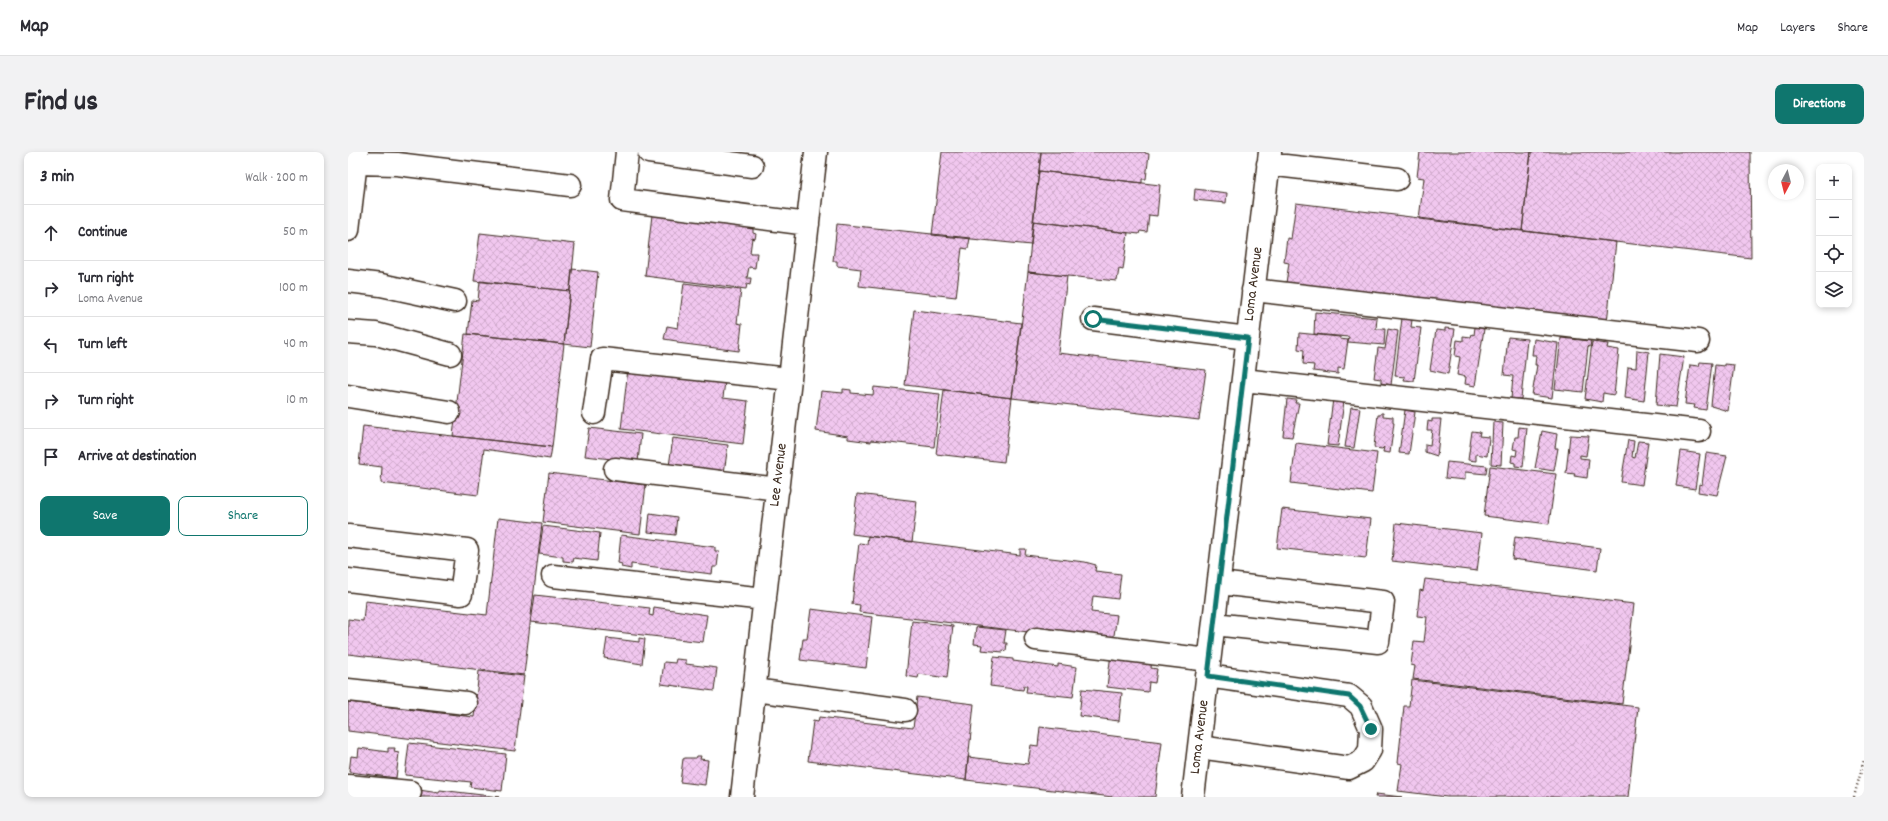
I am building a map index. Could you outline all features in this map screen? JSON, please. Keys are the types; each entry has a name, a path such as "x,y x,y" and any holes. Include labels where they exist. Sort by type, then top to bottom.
{"street":[{"path":"627,152 622,200 808,224"},
{"path":"649,152 752,166"},
{"name":"Lee Avenue","path":"742,797 816,152"},
{"path":"348,230 357,157 397,164 570,185"},
{"path":"1269,158 1397,179"},
{"name":"Loma Avenue","path":"1193,797 1269,158"},
{"path":"348,281 381,285 455,301"},
{"path":"1253,290 1698,341"},
{"path":"1093,319 1248,338"},
{"path":"348,332 376,334 450,354"},
{"path":"594,413 602,359 790,379"},
{"path":"1243,380 1699,431"},
{"path":"348,396 449,412"},
{"path":"615,468 778,489"},
{"path":"348,536 467,550 461,594 348,580"},
{"path":"553,576 765,598"},
{"path":"1214,624 1378,642 1383,602 1219,583"},
{"path":"1036,639 1208,668 1349,696 1360,706 1371,729 1370,750 1362,761 1349,768 1199,747"},
{"path":"348,690 466,704"},
{"path":"754,690 905,710"},
{"path":"348,786 410,792"}],"path":[{"path":"1854,797 1864,760"}],"building":[{"path":"942,152 1041,152 1031,245 932,235"},
{"path":"1041,152 1145,152 1149,154 1146,179 1142,179 1142,183 1039,171"},
{"path":"1420,152 1531,152 1522,231 1419,219 1424,178 1417,177"},
{"path":"1531,152 1750,152 1751,258 1522,231"},
{"path":"1039,171 1160,185 1157,216 1149,215 1147,232 1140,231 1139,234 1033,221"},
{"path":"1195,189 1227,193 1226,203 1194,200"},
{"path":"1296,203 1616,242 1607,322 1286,283 1289,263 1284,262 1287,238 1291,239"},
{"path":"652,215 753,227 753,233 756,234 755,239 752,238 750,253 757,253 755,268 749,267 747,278 751,278 750,285 747,284 746,289 645,276"},
{"path":"1033,221 1128,233 1123,270 1119,269 1117,281 1028,272"},
{"path":"837,224 970,238 968,249 962,248 956,297 859,286 861,269 837,266 837,261 833,261"},
{"path":"480,233 575,244 570,291 474,281"},
{"path":"572,269 598,272 590,347 564,344"},
{"path":"1028,272 1067,276 1058,353 1206,370 1199,420 1012,398"},
{"path":"480,281 570,291 564,344 468,334 472,300 478,301"},
{"path":"684,283 741,290 737,323 742,324 739,351 677,343 677,341 664,339 667,326 678,328"},
{"path":"914,310 1021,323 1012,398 905,385"},
{"path":"1315,312 1377,318 1376,329 1385,329 1384,345 1348,342 1349,337 1314,334"},
{"path":"1402,318 1412,320 1411,327 1421,328 1414,381 1404,380 1405,377 1395,376"},
{"path":"1475,327 1484,329 1475,386 1465,384 1466,377 1457,375 1460,357 1455,356 1457,340 1463,341 1463,336 1471,337 1472,334 1474,335"},
{"path":"1445,328 1455,329 1448,374 1430,370 1436,330 1445,331"},
{"path":"1388,329 1398,331 1391,385 1381,383 1381,379 1374,378 1378,348 1385,349"},
{"path":"1299,333 1340,337 1340,339 1348,340 1344,369 1338,368 1338,374 1313,371 1314,365 1303,364 1304,350 1298,349"},
{"path":"465,334 564,344 552,447 453,436"},
{"path":"1508,337 1527,339 1521,399 1511,399 1513,376 1504,375"},
{"path":"1561,338 1591,341 1590,347 1588,346 1583,392 1555,389"},
{"path":"1534,339 1558,343 1552,398 1532,395 1537,365 1535,365 1536,355 1532,355"},
{"path":"1592,342 1608,344 1607,348 1619,350 1614,395 1603,393 1602,402 1585,399"},
{"path":"1637,350 1649,352 1644,401 1625,398 1628,367 1636,368"},
{"path":"1660,354 1684,357 1676,407 1656,405"},
{"path":"1700,362 1712,363 1706,410 1694,408 1695,405 1685,404 1690,365 1699,366"},
{"path":"1724,364 1734,365 1728,411 1711,406 1715,365 1724,366"},
{"path":"628,369 725,381 723,398 748,401 743,444 621,429"},
{"path":"874,387 940,394 934,447 848,439 848,436 816,431 821,391 843,393 843,389 851,390 851,393 873,395"},
{"path":"944,390 1012,398 1004,462 936,454"},
{"path":"1287,399 1296,400 1295,403 1299,403 1292,437 1283,436"},
{"path":"1333,399 1344,401 1338,446 1327,445"},
{"path":"1351,407 1360,408 1354,448 1345,447"},
{"path":"1405,410 1415,412 1409,454 1399,453"},
{"path":"1383,413 1383,416 1393,417 1394,423 1390,453 1383,452 1384,447 1382,449 1375,448 1374,446 1378,415"},
{"path":"1432,419 1441,419 1437,456 1425,452 1425,444 1430,445 1432,430 1427,430 1428,421 1432,422"},
{"path":"1493,422 1503,423 1501,465 1491,464"},
{"path":"363,426 552,447 550,459 484,449 478,495 381,483 382,467 359,464"},
{"path":"1519,427 1527,428 1523,467 1515,466 1515,463 1511,462 1512,455 1516,456 1517,450 1513,449 1515,437 1518,437"},
{"path":"589,428 641,434 638,462 585,456"},
{"path":"1472,431 1480,432 1479,436 1489,437 1487,456 1476,454 1476,461 1468,460"},
{"path":"1542,431 1557,434 1555,448 1558,448 1554,471 1535,468"},
{"path":"1570,435 1589,436 1586,456 1580,455 1580,458 1589,459 1587,478 1566,473"},
{"path":"673,438 728,445 724,473 669,466"},
{"path":"1628,440 1634,441 1632,457 1635,458 1638,441 1648,442 1642,485 1621,482"},
{"path":"1296,443 1377,453 1372,493 1291,483"},
{"path":"1681,451 1700,454 1695,489 1676,486"},
{"path":"1706,453 1727,456 1717,495 1698,492 1699,484 1702,485"},
{"path":"1447,462 1487,466 1486,474 1465,472 1465,480 1445,478"},
{"path":"1490,466 1556,474 1549,524 1484,516"},
{"path":"549,473 646,485 640,534 543,522"},
{"path":"857,494 917,501 912,542 852,534"},
{"path":"1282,509 1371,519 1366,558 1277,548"},
{"path":"650,513 677,517 675,535 648,532"},
{"path":"498,518 542,523 524,675 348,654 348,619 363,621 365,601 487,615"},
{"path":"1396,523 1482,533 1477,571 1392,561"},
{"path":"543,526 600,533 597,561 574,558 573,562 563,561 563,557 539,554"},
{"path":"621,535 715,547 715,551 719,551 717,567 713,567 712,574 631,564 631,569 621,567 622,564 618,563"},
{"path":"868,536 1020,555 1020,549 1026,549 1025,555 1085,562 1096,565 1095,571 1121,574 1118,599 1093,596 1091,612 1117,615 1113,642 859,612 860,605 852,604 859,543 867,544"},
{"path":"1515,537 1600,548 1597,570 1512,559"},
{"path":"1425,579 1634,604 1622,704 1413,679 1415,666 1411,665 1414,641 1424,642 1427,617 1417,616 1420,590 1423,591"},
{"path":"535,595 650,608 649,615 653,616 654,607 707,615 703,642 531,622"},
{"path":"811,609 872,617 866,668 800,660 803,639 807,639"},
{"path":"912,621 953,626 947,678 919,674 918,678 906,676"},
{"path":"976,627 1006,630 1004,643 1007,643 1006,651 981,650 982,645 974,644"},
{"path":"607,638 639,642 639,638 645,639 642,664 604,658"},
{"path":"1111,653 1152,658 1151,668 1157,669 1155,683 1149,682 1148,692 1107,687"},
{"path":"994,657 1058,667 1058,664 1077,667 1073,697 1026,692 1027,686 1024,686 1023,690 990,686"},
{"path":"676,659 686,660 686,664 717,668 714,691 661,684 664,662 675,663"},
{"path":"479,671 524,676 515,751 348,731 348,702 474,717"},
{"path":"1412,680 1638,707 1628,797 1447,797 1398,791 1402,764 1398,763 1404,706 1409,706"},
{"path":"1082,689 1122,693 1119,721 1079,716"},
{"path":"917,697 974,704 966,780 808,761 813,721 818,722 819,717 913,728"},
{"path":"1040,727 1162,742 1155,797 1113,797 966,780 968,757 1028,764 1031,745 1038,746"},
{"path":"409,743 506,754 502,791 470,787 471,782 405,775"},
{"path":"359,748 388,752 388,748 395,748 394,752 399,753 396,778 349,772 351,756 358,757"},
{"path":"697,756 701,756 700,759 708,760 705,785 680,782 683,759 696,758"},
{"path":"419,790 439,793 440,790 499,797 418,797"},
{"path":"1376,794 1402,797 1375,797"}],"route":[{"path":"1093,319 1248,338 1208,676 1349,696 1360,706 1371,729"}]}
